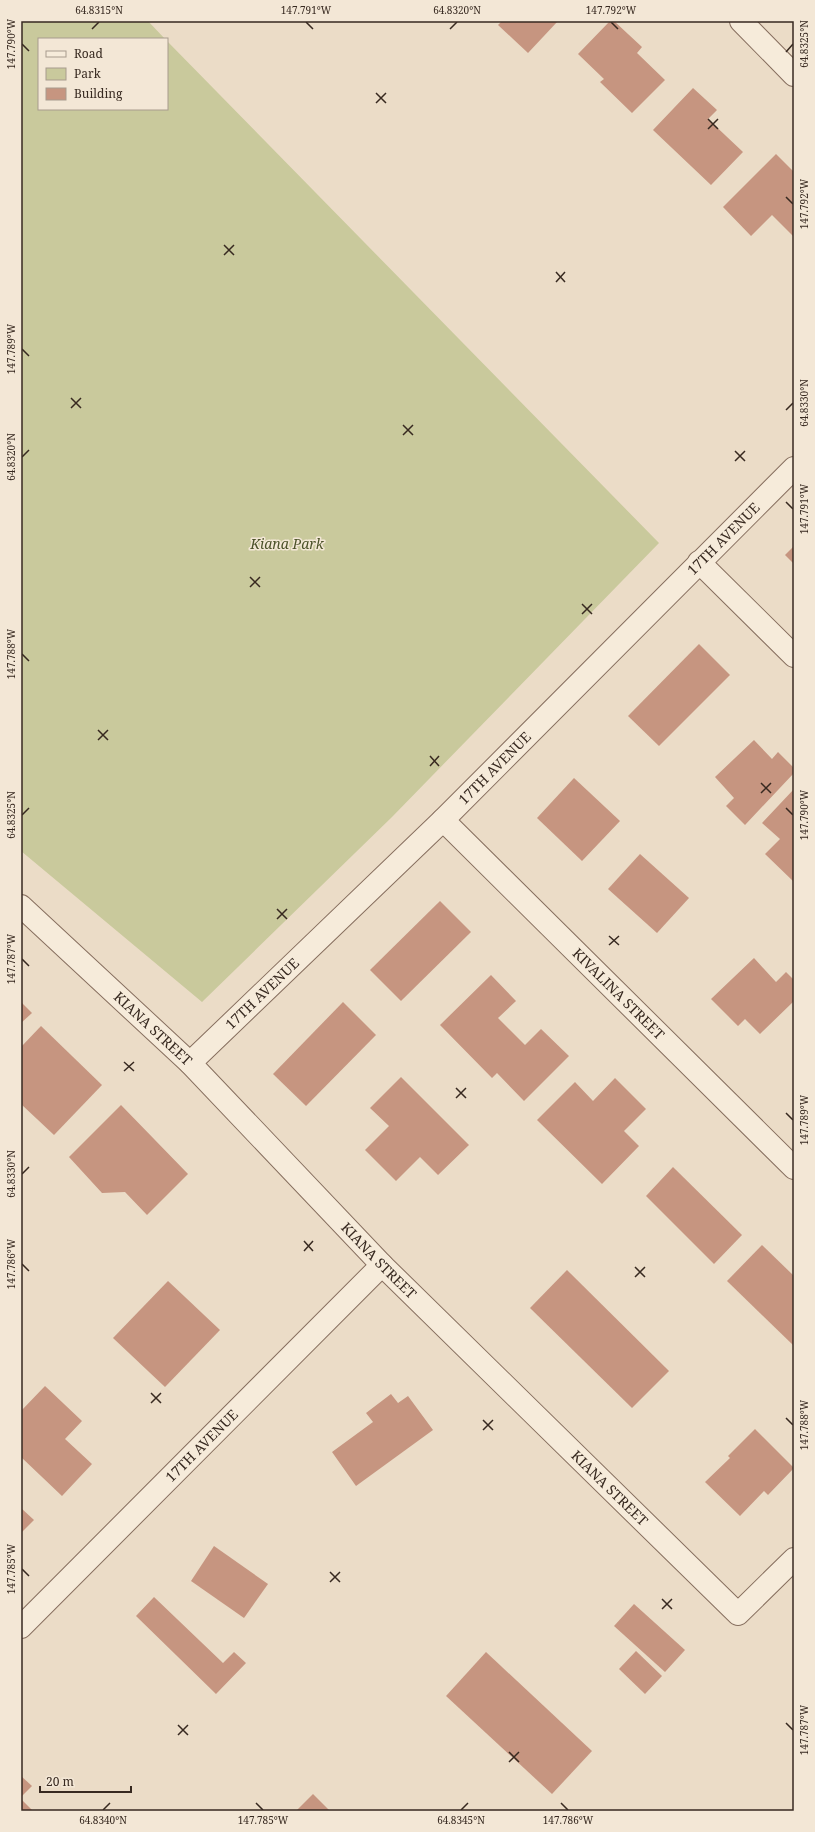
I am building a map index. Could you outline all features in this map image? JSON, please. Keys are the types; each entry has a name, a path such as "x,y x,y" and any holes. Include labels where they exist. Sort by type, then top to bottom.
{"street":[{"path":"741,21 794,75"},
{"name":"17TH AVENUE","path":"190,1063 444,820 794,468"},
{"path":"699,562 794,656"},
{"name":"KIVALINA STREET","path":"444,820 794,1168"},
{"name":"KIANA STREET","path":"21,906 190,1063 382,1265 738,1614 794,1559"},
{"name":"17TH AVENUE","path":"21,1627 382,1265"}],"green space":[{"name":"Kiana Park","path":"21,21 148,21 164,38 38,38 38,110 168,110 168,42 659,543 392,817 202,1002 21,851"}],"building":[{"path":"502,21 558,21 528,53 498,25"},
{"path":"610,21 614,21 642,47 637,53 665,80 632,113 600,82 604,79 578,54"},
{"path":"693,88 717,110 708,119 743,152 711,185 653,130"},
{"path":"776,154 794,172 794,237 772,215 751,236 723,207"},
{"path":"794,546 794,564 785,555"},
{"path":"699,644 730,675 659,746 628,716"},
{"path":"754,740 772,759 778,752 794,768 794,773 745,825 726,806 734,798 715,777"},
{"path":"574,778 620,821 582,861 537,818"},
{"path":"794,789 794,882 765,854 780,839 762,823"},
{"path":"640,854 689,898 657,933 608,889"},
{"path":"440,901 471,932 401,1001 370,970"},
{"path":"754,958 776,982 786,972 794,980 794,1001 760,1034 745,1019 738,1026 711,999"},
{"path":"491,975 516,1001 498,1018 525,1045 541,1029 569,1056 524,1101 497,1073 492,1078 440,1025"},
{"path":"21,1002 32,1013 21,1023"},
{"path":"343,1002 376,1035 306,1106 273,1074"},
{"path":"41,1026 102,1085 54,1135 21,1104 21,1047"},
{"path":"401,1077 469,1145 438,1175 420,1157 396,1181 365,1150 389,1126 370,1108"},
{"path":"615,1078 646,1109 624,1131 639,1146 602,1184 537,1120 575,1082 593,1101"},
{"path":"121,1105 188,1174 147,1215 125,1192 102,1193 69,1157"},
{"path":"673,1167 742,1235 714,1264 646,1196"},
{"path":"762,1245 794,1276 794,1346 727,1281"},
{"path":"567,1270 669,1371 632,1408 530,1308"},
{"path":"168,1281 220,1330 165,1387 113,1338"},
{"path":"45,1386 82,1421 65,1439 92,1464 62,1496 21,1457 21,1411"},
{"path":"391,1394 398,1403 408,1396 433,1430 356,1486 332,1452 373,1422 366,1413"},
{"path":"755,1429 794,1468 768,1495 764,1491 740,1516 705,1482 730,1458 728,1456"},
{"path":"21,1508 34,1520 21,1533"},
{"path":"214,1546 268,1584 244,1618 191,1581"},
{"path":"154,1597 223,1663 234,1652 246,1663 216,1694 136,1616"},
{"path":"634,1604 685,1650 665,1672 614,1626"},
{"path":"636,1651 662,1676 645,1694 619,1669"},
{"path":"486,1652 592,1751 552,1794 446,1696"},
{"path":"21,1776 32,1786 21,1797"},
{"path":"313,1794 330,1811 296,1811"},
{"path":"21,1799 33,1811 21,1811"}]}
